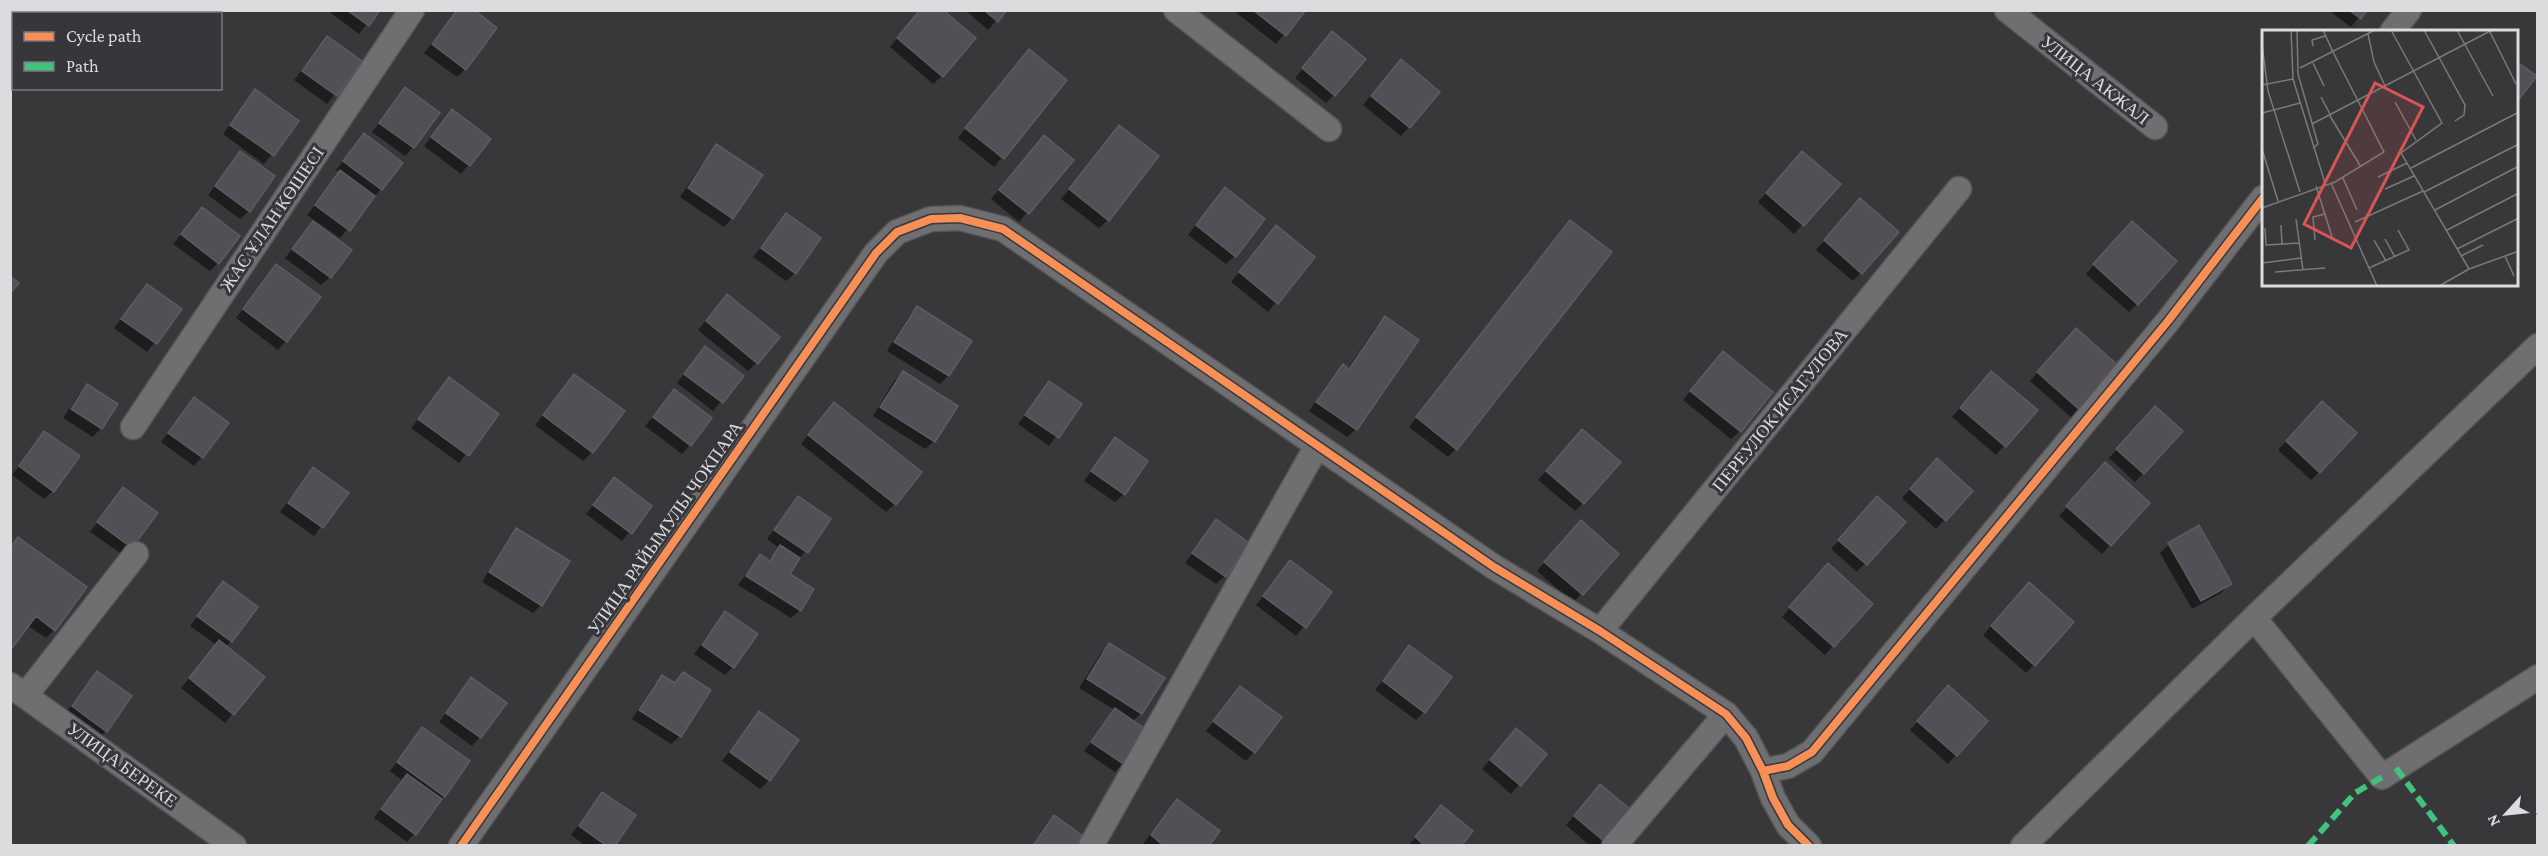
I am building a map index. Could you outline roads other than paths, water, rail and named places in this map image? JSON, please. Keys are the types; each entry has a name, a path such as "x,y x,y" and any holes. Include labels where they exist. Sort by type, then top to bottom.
{"street":[{"name":"ЖАС ҰЛАН КӨШЕСІ","path":"134,427 412,10"},
{"path":"1176,10 1329,129"},
{"name":"УЛИЦА АКЖАЛ","path":"2007,10 2155,127"},
{"path":"2394,30 2409,10"},
{"name":"ПЕРЕУЛОК ИСАГУЛОВА","path":"1600,631 1959,189"},
{"path":"1762,771 1788,766 1812,752 2161,330 2262,199"},
{"name":"УЛИЦА РАЙЫМУЛЫ ЧОКПАРА","path":"461,846 876,253 897,232 931,219 960,218 1003,229 1317,446"},
{"path":"2023,846 2254,618 2538,346"},
{"path":"1091,846 1317,446 1494,567 1600,631 1726,714 1746,738 1788,825 1809,846"},
{"path":"18,690 136,555"},
{"path":"2254,618 2382,777 2538,677"},
{"name":"УЛИЦА БЕРЕКЕ","path":"18,690 234,846"},
{"path":"1614,846 1726,714"}]}
